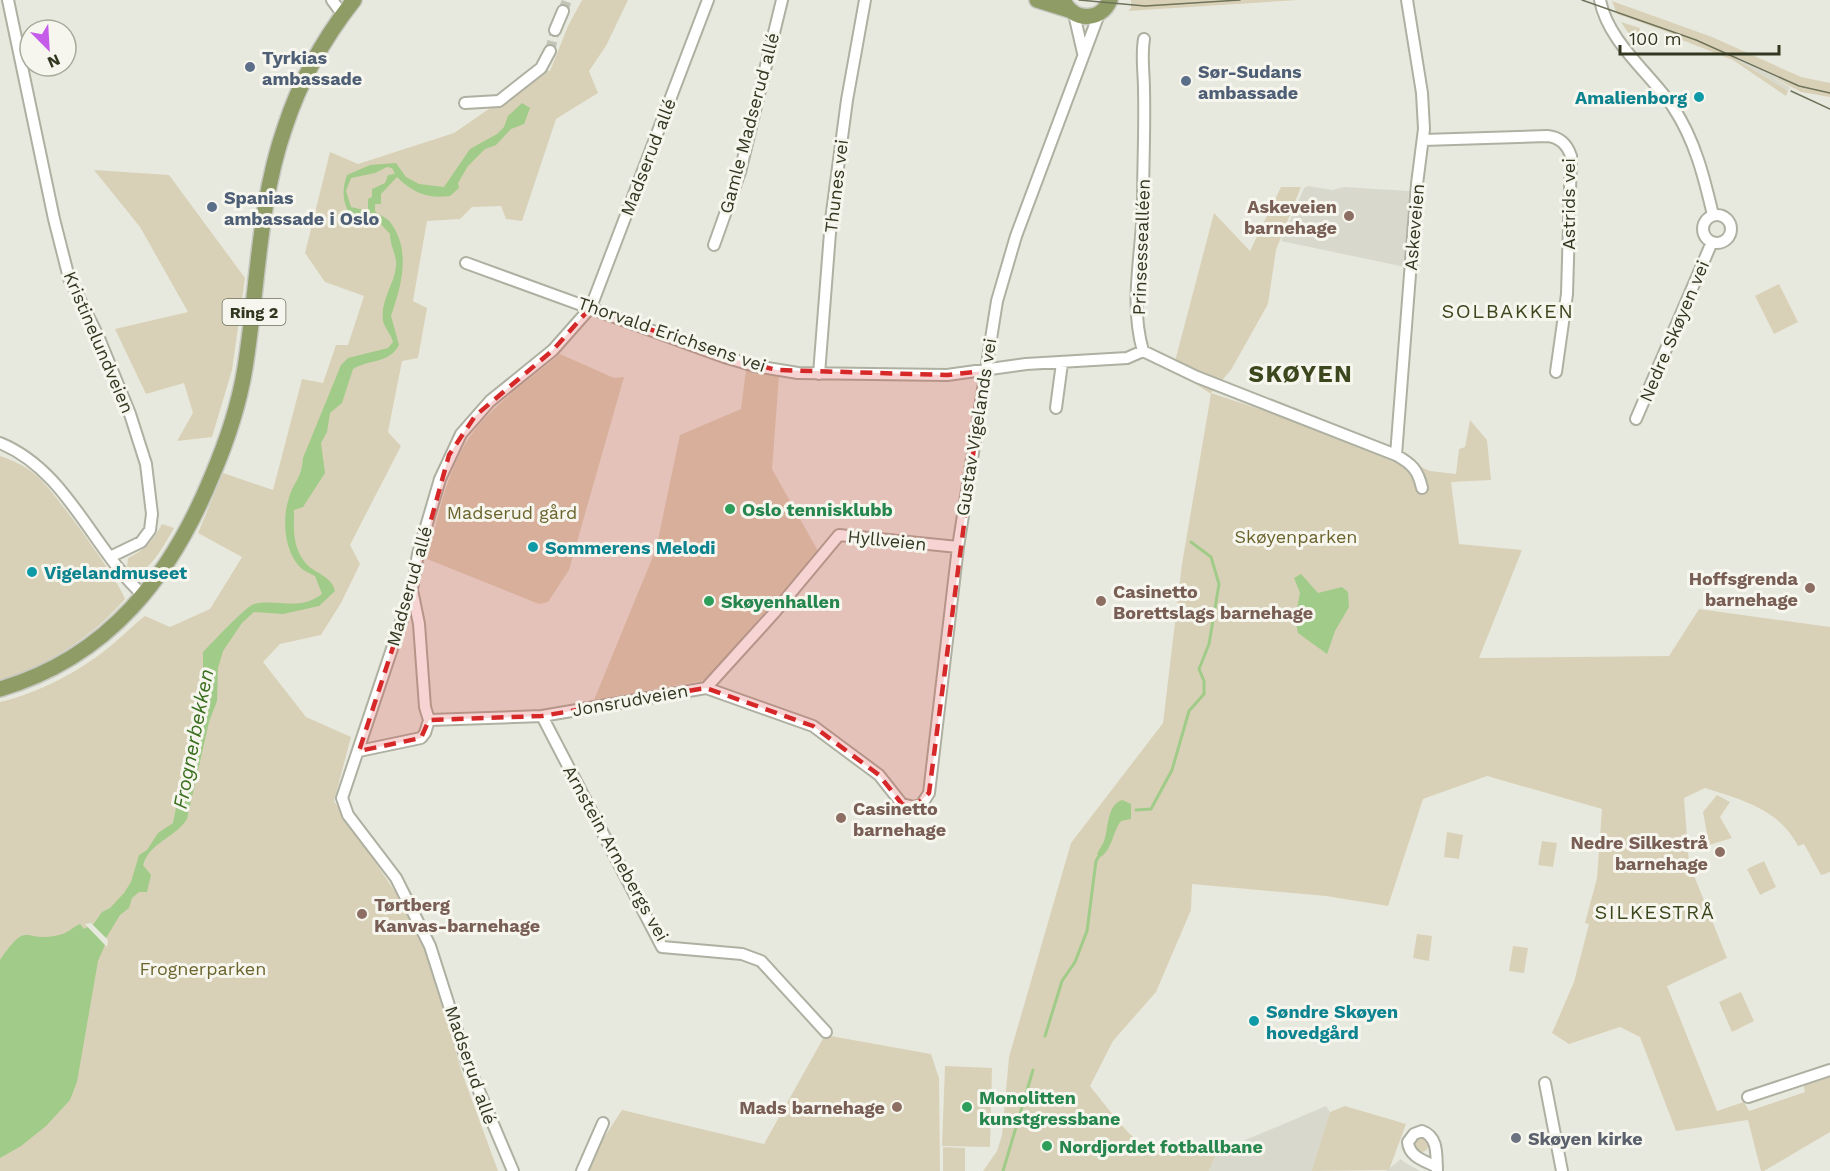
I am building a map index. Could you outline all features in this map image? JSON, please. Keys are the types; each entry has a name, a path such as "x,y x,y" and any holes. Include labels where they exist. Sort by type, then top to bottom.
{"main road":[{"name":"Ring 2","path":"0,689 29,680 70,659 109,630 144,596 177,550 200,505 227,440 245,371 264,218 284,128 309,68 354,0"},
{"path":"1037,0 1069,8 1085,17 1099,14 1110,0"}],"street":[{"name":"Kristinelundveien","path":"8,0 66,268 130,414 146,464 152,514 150,530 141,542 110,557"},
{"path":"332,0 343,15"},
{"name":"Madserud allé","path":"513,1171 468,1065 430,946 396,878 348,815 344,805 344,793 412,589 418,554 440,478 461,434 490,402 553,350 591,307 708,0"},
{"name":"Gamle Madserud allé","path":"714,245 740,172 782,0"},
{"name":"Thunes vei","path":"819,374 831,220 847,100 865,0"},
{"name":"Askeveien","path":"1396,455 1416,194 1423,141 1422,93 1407,0"},
{"path":"1600,0 1615,33 1672,105 1688,134 1700,162 1713,215"},
{"path":"1069,8 1083,53"},
{"path":"555,30 563,12"},
{"name":"Gustav Vigelands vei","path":"914,807 922,804 929,793 958,547 984,371 1003,276 1099,14"},
{"name":"Prinsessealléen","path":"1143,351 1138,329 1137,283 1142,209 1144,89 1141,55 1144,39"},
{"path":"465,103 499,101 541,68 550,51"},
{"name":"Astrids vei","path":"1423,141 1547,136 1558,139 1567,146 1570,156 1567,294 1556,372"},
{"path":"1713,215 1724,216 1731,229 1727,238 1712,242 1703,230 1706,221 1713,215"},
{"name":"Nedre Skøyen vei","path":"1636,419 1712,242"},
{"name":"Thorvald Erichsens vei","path":"466,263 735,360 777,370 819,374 947,375 1026,364 1127,358 1143,351"},
{"path":"1143,351 1197,377 1396,455 1419,472 1422,488"},
{"path":"1056,408 1062,363"},
{"path":"0,443 33,462 53,480 121,574 144,596"},
{"name":"Hyllveien","path":"706,688 774,613 839,535 958,547"},
{"path":"359,751 421,738 425,733 429,720 425,707 419,624 412,589"},
{"name":"Jonsrudveien","path":"429,720 542,716 706,688 813,726 879,776 902,804 914,807"},
{"name":"Arnstein Arnebergs vei","path":"542,716 663,946 742,954 761,961 826,1032"},
{"path":"1748,1097 1830,1070"},
{"path":"1545,1083 1562,1171"},
{"path":"582,1171 603,1123"}],"highlighted area":[{"path":"591,307 724,357 777,370 947,375 984,371 929,793 914,807 902,804 879,775 813,726 706,688 542,716 429,720 421,738 359,751 412,589 449,455 475,416 553,350"}],"shaded area":[{"path":"1738,57 1802,89 1771,77 1790,87 1788,91 1780,87 1737,60"},
{"name":"Askeveien barnehage","path":"1308,186 1332,190 1344,187 1409,191 1405,267 1281,241 1304,188"},
{"path":"1326,1106 1330,1112 1313,1171 1209,1171 1217,1152"},
{"path":"1401,1159 1404,1162 1420,1171 1386,1171"}],"green space":[{"name":"Frognerparken","path":"582,0 628,0 606,46 589,71 598,93 556,119 522,221 506,219 501,206 472,207 460,219 427,221 413,301 427,308 418,358 402,361 388,432 401,446 350,545 360,564 341,603 321,635 280,644 263,662 306,717 351,737 334,801 404,905 422,943 442,1001 461,1070 498,1171 0,1171 0,702 30,693 75,671 102,653 145,616 170,627 210,609 242,557 198,533 223,473 273,490 302,379 323,383 336,345 348,345 364,296 325,282 305,253 330,152 358,164 454,133 496,104 533,68 550,71 568,26"},
{"path":"1131,0 1298,0 1128,11 1131,8"},
{"path":"1612,1 1712,37 1801,77 1830,83 1830,97 1801,92 1771,76 1802,88 1738,57 1737,60 1788,91 1786,96 1733,60 1682,40 1682,37 1617,14"},
{"path":"1621,22 1640,28 1637,46"},
{"path":"94,170 169,175 245,278 232,370 212,437 177,441 193,413 184,383 146,394 115,329 188,312 140,227"},
{"name":"Skøyenparken","path":"1281,187 1301,187 1276,250 1268,304 1231,370 1211,393 1382,450 1430,471 1456,474 1459,449 1465,447 1470,420 1487,440 1491,480 1451,482 1459,544 1522,550 1479,658 1669,656 1699,609 1830,627 1830,872 1821,875 1804,844 1798,846 1781,823 1758,808 1705,788 1684,798 1689,863 1727,958 1667,986 1717,1111 1744,1102 1749,1111 1805,1092 1803,1083 1830,1075 1830,1132 1764,1171 1761,1171 1748,1120 1676,1131 1640,1037 1620,1027 1569,1044 1552,1033 1574,982 1589,924 1585,923 1597,878 1602,809 1487,776 1423,799 1388,906 1326,896 1192,884 1191,910 1156,992 1113,1041 1090,1086 1118,1121 1141,1143 1171,1153 1217,1152 1209,1171 983,1171 997,1151 1002,1135 1009,1057 1071,843 1163,723 1182,564 1211,394 1173,369 1214,213 1250,251"},
{"path":"1779,284 1798,322 1774,334 1755,296"},
{"name":"Madserud gård","path":"560,354 614,378 624,377 569,570 548,602 539,604 427,559 445,490 467,441 496,407"},
{"name":"Oslo tennisklubb","path":"746,370 779,376 772,469 818,551 706,680 594,700 656,549 680,435 741,409"},
{"path":"0,456 23,466 44,484 70,515 125,599 98,626 68,649 52,659 0,682"},
{"path":"162,524 174,528 163,547 145,570 139,574 131,573 127,567 128,558 148,544"},
{"path":"1717,795 1730,802 1720,817 1732,838 1709,845 1703,812"},
{"path":"1447,832 1463,835 1459,859 1444,857"},
{"path":"1542,841 1557,843 1553,867 1538,865"},
{"path":"1764,861 1776,887 1760,895 1747,869"},
{"path":"1417,934 1432,936 1429,961 1413,958"},
{"path":"1513,946 1528,948 1524,973 1509,971"},
{"path":"1741,992 1754,1021 1732,1032 1719,1002"},
{"path":"825,1035 931,1054 939,1078 940,1171 588,1171 595,1151 622,1110 764,1144"},
{"name":"Monolitten kunstgressbane","path":"945,1066 992,1068 990,1147 942,1146"},
{"path":"1345,1106 1406,1124 1389,1170 1312,1171 1330,1112"},
{"path":"1421,1136 1429,1144 1421,1152 1413,1144"},
{"path":"943,1147 965,1148 965,1171 943,1171"}],"water":[{"name":"Frognerbekken","path":"522,103 530,108 524,124 511,129 496,145 485,149 468,166 458,183 459,188 450,196 435,197 421,194 397,177 381,194 381,204 375,204 375,211 390,222 401,244 403,256 401,281 391,316 399,345 390,355 353,369 342,403 330,413 327,432 321,443 325,473 303,507 294,510 294,536 300,555 312,569 330,581 335,591 319,606 283,614 254,612 242,623 223,651 218,668 217,701 209,722 187,819 146,857 143,865 151,875 147,892 139,892 132,898 129,908 120,915 103,943 105,945 98,961 77,1082 70,1100 46,1126 21,1146 0,1158 0,960 9,947 22,936 59,935 80,924 84,929 87,927 90,929 102,912 110,908 124,893 131,882 139,855 147,850 158,833 173,823 181,782 193,753 192,736 203,695 203,652 236,618 254,604 305,602 322,594 315,576 301,568 290,551 285,524 289,498 341,365 348,358 388,348 393,342 383,321 384,306 396,266 390,234 379,222 350,214 345,205 344,195 347,175 370,165 396,163 406,177 419,184 444,187 470,149 497,134 504,127 508,116","holes":["387,167 392,168 395,174 388,175 385,183 372,189 372,197 368,199 368,211 351,207 346,191 351,178 375,173"]},
{"path":"1301,574 1318,593 1342,587 1348,592 1349,607 1335,631 1327,654 1298,633 1295,618 1300,593 1294,578"},
{"path":"1122,800 1131,804 1131,819 1121,821 1108,849 1101,857 1097,854 1104,841 1111,812 1113,807"}],"pier":[{"path":"83,922 91,923 108,940 107,947"}],"waterway":[{"path":"1136,810 1151,809 1172,770 1189,711 1204,694 1204,681 1199,669 1209,644 1219,584 1211,557 1191,542"},
{"path":"1045,1036 1062,981 1075,962 1087,931 1096,861 1099,856"},
{"path":"1003,1171 1033,1070"}],"tunnel":[{"path":"563,11 567,0"},
{"path":"550,51 555,30"}],"tram line":[{"path":"1079,0 1145,6 1240,0"},
{"path":"1582,0 1696,40 1799,86 1830,93"},
{"path":"1791,91 1830,109"}],"place":[{"name":"Tyrkias ambassade","path":"250,67"},
{"name":"Sør-Sudans ambassade","path":"1186,81"},
{"name":"Amalienborg","path":"1699,97"},
{"name":"Spanias ambassade i Oslo","path":"212,207"},
{"name":"Askeveien barnehage","path":"1349,216"},
{"name":"Oslo tennisklubb","path":"730,509"},
{"name":"Sommerens Melodi","path":"533,547"},
{"name":"Vigelandmuseet","path":"32,572"},
{"name":"Hoffsgrenda barnehage","path":"1810,588"},
{"name":"Skøyenhallen","path":"709,601"},
{"name":"Casinetto Borettslags barnehage","path":"1101,601"},
{"name":"Casinetto barnehage","path":"841,818"},
{"name":"Nedre Silkestrå barnehage","path":"1720,852"},
{"name":"Tørtberg Kanvas-barnehage","path":"362,914"},
{"name":"Søndre Skøyen hovedgård","path":"1254,1021"},
{"name":"Mads barnehage","path":"897,1107"},
{"name":"Monolitten kunstgressbane","path":"967,1107"},
{"name":"Skøyen kirke","path":"1516,1138"},
{"name":"Nordjordet fotballbane","path":"1047,1146"}],"district":[{"name":"SOLBAKKEN","path":"1508,311"},
{"name":"SKØYEN","path":"1301,374"},
{"name":"SILKESTRÅ","path":"1655,912"}]}
